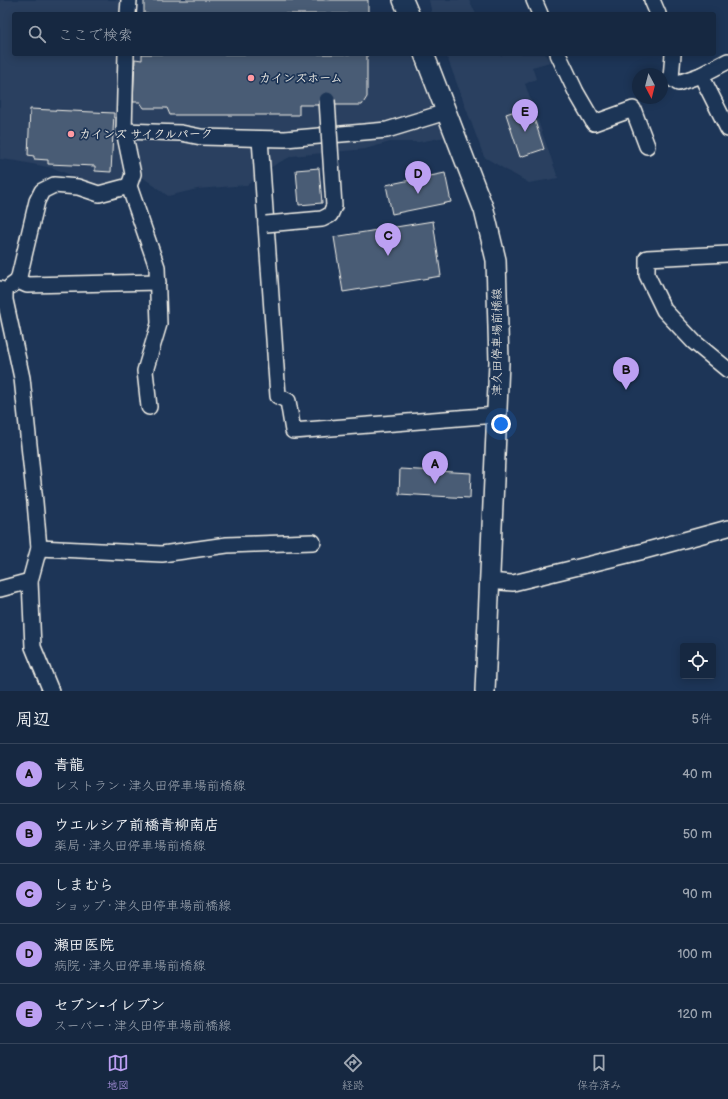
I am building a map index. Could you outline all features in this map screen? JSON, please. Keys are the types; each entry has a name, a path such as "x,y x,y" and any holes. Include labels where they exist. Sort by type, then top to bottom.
{"main road":[{"path":"403,0 408,12"},
{"name":"津久田停車場前橋線","path":"425,56 484,210 496,260 498,362 488,581 485,691"}],"street":[{"path":"124,0 129,0 128,12"},
{"path":"534,0 539,12"},
{"path":"652,0 657,12"},
{"path":"126,56 124,131 133,174 129,186 157,267 158,282 159,324 146,371 149,407"},
{"path":"559,56 576,92 594,123 633,109 647,146"},
{"path":"673,56 672,78 678,83 701,75 728,61"},
{"path":"701,75 728,129"},
{"path":"266,224 322,219 330,215 334,206 327,100"},
{"path":"124,131 180,133 201,137 285,139 387,130 446,112"},
{"path":"260,139 278,396 288,401 293,431 496,415"},
{"path":"51,691 33,646 30,581 39,548 22,378 2,290 18,281 37,201 42,191 54,185 78,187 99,194 129,186"},
{"path":"728,254 647,258 647,275 664,310 694,342 728,370"},
{"path":"18,281 27,285 158,282"},
{"path":"488,581 514,583 644,551 728,528"},
{"path":"39,548 162,554 227,545 313,542"},
{"path":"0,589 30,581"}],"shaded area":[{"path":"0,0 125,0 122,12 12,12 12,56 121,56 126,174 123,179 99,186 53,168 0,159"},
{"path":"429,0 469,0 475,12 432,12"},
{"path":"133,56 412,56 445,137 419,142 390,142 365,149 292,156 276,164 247,185 197,189 168,196 141,176 130,124"},
{"path":"447,56 546,56 550,62 532,67 536,79 525,84 558,178 529,183 484,157"}],"building":[{"path":"144,0 368,0 368,12 144,12"},
{"name":"カインズホーム","path":"142,56 367,56 367,97 362,105 299,105 299,115 170,115 167,108 144,108 140,102 133,102 135,59 142,60"},
{"path":"530,106 544,149 520,157 506,114"},
{"name":"カインズ サイクルパーク","path":"30,109 114,113 111,172 95,171 95,166 48,164 48,160 34,159 34,156 28,155"},
{"path":"319,168 322,203 299,205 296,170"},
{"path":"445,173 451,202 392,214 386,185"},
{"path":"433,221 441,276 343,292 334,237"},
{"path":"400,469 471,473 470,498 399,494"}],"place":[{"name":"カインズホーム","path":"251,78"},
{"name":"セブン-イレブン","path":"525,132"},
{"name":"カインズ サイクルパーク","path":"71,134"},
{"name":"瀬田医院","path":"418,194"},
{"name":"しまむら","path":"388,256"},
{"name":"ウエルシア前橋青柳南店","path":"626,390"},
{"name":"青龍","path":"435,484"}]}
